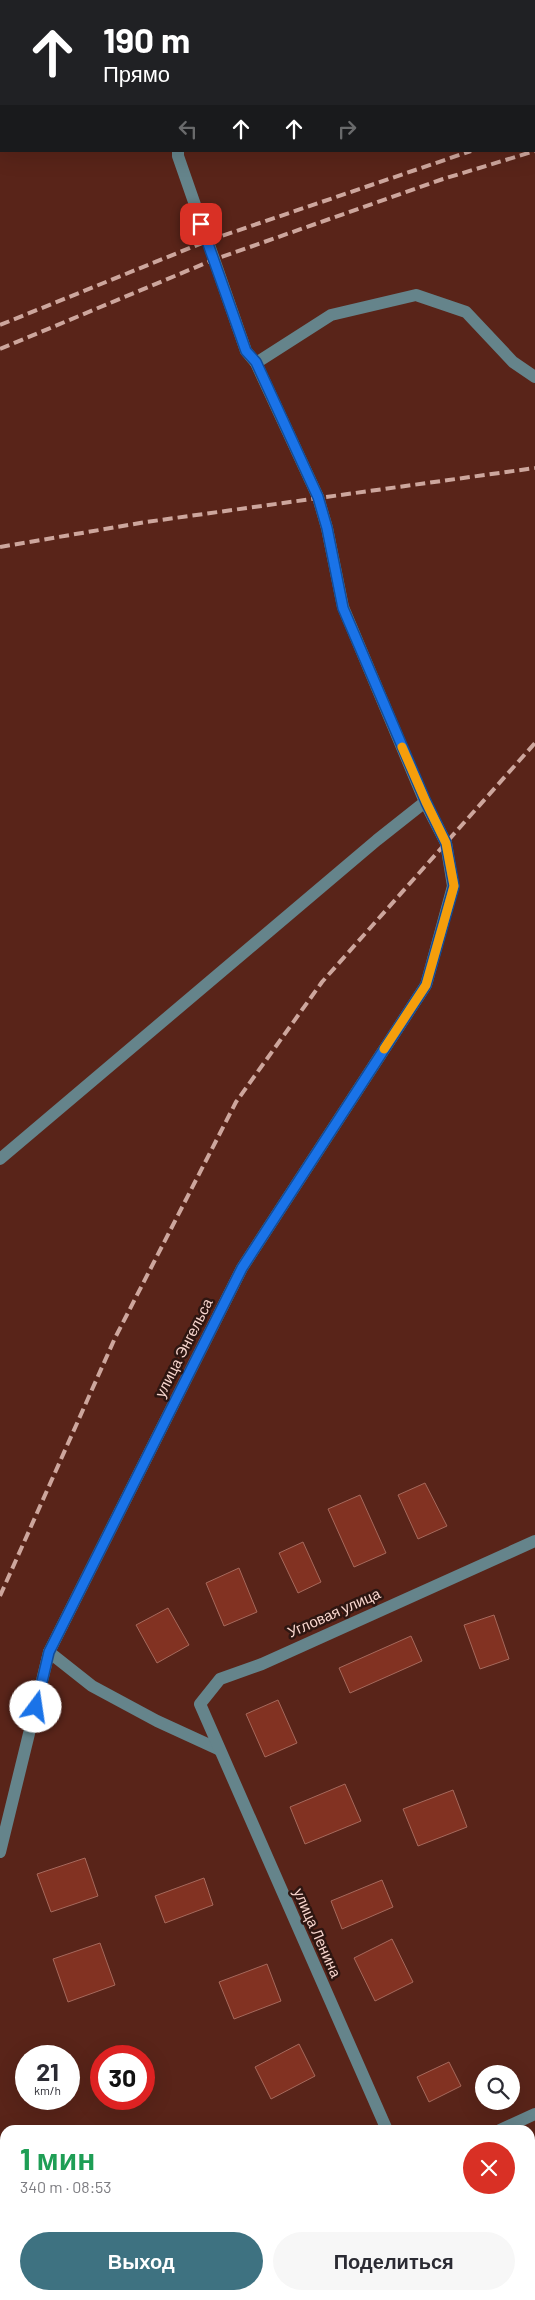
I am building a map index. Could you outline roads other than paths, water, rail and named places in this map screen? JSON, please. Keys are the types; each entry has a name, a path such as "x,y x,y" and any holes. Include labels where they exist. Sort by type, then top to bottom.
{"street":[{"path":"0,1159 377,840 426,802 343,608 327,528 318,497 256,362 246,351 184,175 178,152"},
{"path":"256,362 331,315 416,295 466,312 513,362 535,377"},
{"name":"улица Энгельса","path":"0,1852 49,1652 242,1268 426,985 454,886 446,843 426,802"},
{"name":"Угловая улица","path":"218,1749 200,1704 220,1679 262,1664 535,1541"},
{"path":"49,1652 92,1686 158,1721 218,1749"},
{"name":"улица Ленина","path":"218,1749 385,2125"},
{"path":"511,2125 535,2114"}],"railway":[{"path":"0,325 207,241 468,152"},
{"path":"0,349 213,260 443,179 532,152"},
{"path":"0,547 146,522 535,468"},
{"path":"0,1596 115,1338 236,1102 322,982 535,743"}]}
